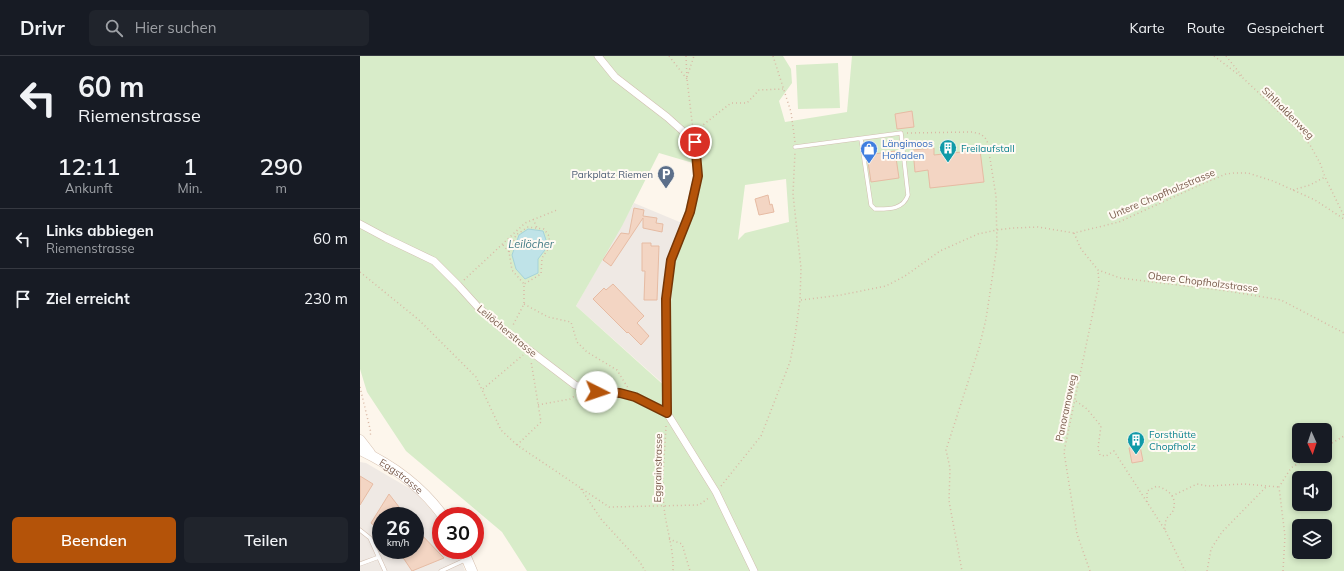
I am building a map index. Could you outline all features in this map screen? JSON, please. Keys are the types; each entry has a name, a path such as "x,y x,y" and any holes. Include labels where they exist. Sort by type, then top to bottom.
{"main road":[{"name":"Eggstrasse","path":"361,445 373,456 387,464 417,486 435,507"},
{"path":"467,559 472,571"}],"street":[{"path":"598,56 615,77 667,117 695,142 698,176 690,212 671,260 666,299 667,413 716,492 754,571"},
{"name":"Leilöcherstrasse","path":"360,224 434,261 477,306 508,334 575,385 597,392 620,393 635,397 667,413"}],"lane":[{"path":"795,147 901,134 908,195 905,202 898,207 875,209 871,205 861,139"},
{"path":"360,530 370,538 372,542"},
{"path":"360,564 374,559"},
{"path":"380,559 385,571"},
{"path":"441,571 458,559"}],"path":[{"path":"669,56 687,79"},
{"path":"686,56 687,79 695,142"},
{"path":"687,79 694,56"},
{"path":"360,272 420,320 476,377 501,430 517,445 608,507 664,507 699,505 716,492 760,436 790,362 795,336 800,300 801,268 793,194 795,147 791,112 773,56"},
{"name":"Sihlhaldenweg","path":"1214,56 1243,78 1297,129 1310,145 1320,163 1325,178 1344,216"},
{"path":"1226,56 1243,78"},
{"path":"694,132 731,102 746,103 759,90 783,89"},
{"path":"901,134 972,132 981,134 987,140 996,196 997,246 986,319 979,348 946,450 950,468 949,501 962,571"},
{"name":"Untere Chopfholzstrasse","path":"800,300 841,295 886,286 905,276 940,251 978,234 1013,228 1038,228 1074,233 1119,222 1226,174 1234,173 1256,175 1315,200 1344,219"},
{"path":"1293,190 1310,185 1325,178"},
{"path":"458,285 525,223 557,210"},
{"path":"533,219 537,228"},
{"path":"509,252 516,235 528,227 544,229 549,236 550,246 542,258 541,274 524,284"},
{"path":"1074,233 1081,249 1098,270"},
{"path":"503,244 509,252 512,270 524,284 524,304 508,334"},
{"name":"Obere Chopfholzstrasse","path":"1098,270 1120,278 1228,291 1281,300 1344,333"},
{"name":"Panoramaweg","path":"1090,571 1077,534 1064,452 1076,401 1099,283 1098,270"},
{"path":"524,304 548,317 570,322 577,342 587,352 617,370 635,397"},
{"path":"482,389 529,350"},
{"path":"517,445 541,422 529,350"},
{"path":"360,387 372,432 361,445"},
{"path":"538,405 570,399 585,389"},
{"path":"1076,401 1087,409 1101,426 1098,448 1100,455 1106,456 1114,451 1165,530 1185,571"},
{"name":"Eggrainstrasse","path":"667,413 663,480 664,507 674,561 673,571"},
{"path":"1332,443 1344,436"},
{"path":"1283,571 1285,536 1278,487 1291,468 1299,463"},
{"path":"1172,496 1197,484 1208,486 1244,484 1278,487"},
{"path":"1146,502 1147,491 1157,486 1166,490 1172,496 1174,504 1172,512 1166,520 1165,530"},
{"path":"1207,571 1211,549 1222,532 1267,486"},
{"path":"580,488 602,519 640,562 645,571"},
{"path":"670,539 682,544 690,571"}],"shaded area":[{"path":"634,203 682,223 682,238 675,255 671,302 669,389 576,306"},
{"path":"360,462 366,463 414,491 432,511 432,559 460,559 465,571 360,571"}],"green space":[{"path":"360,56 783,56 791,69 792,83 779,101 785,122 847,112 852,56 1344,56 1344,571 527,571 502,532 484,517 484,507 472,507 406,451 367,392 360,369","holes":["659,153 693,163 694,175 682,223 682,238 675,255 671,302 668,389 576,306 622,226","786,179 789,222 745,233 738,240 745,185","512,255 538,259 538,273"]},
{"path":"838,63 840,108 798,109 796,65"}],"water":[{"name":"Leilöcher","path":"528,229 543,231 548,246 538,259 538,273 525,279 516,269 512,255 519,235"}],"building":[{"path":"912,111 914,127 897,129 895,114"},
{"name":"Freilaufstall","path":"934,148 934,155 980,150 984,182 930,188 928,170 915,172 913,150"},
{"path":"895,151 899,178 871,182 867,155"},
{"path":"768,195 770,205 772,204 774,212 759,215 755,199"},
{"path":"634,208 644,210 643,216 657,218 656,223 663,224 662,232 643,228 643,218 611,266 603,260 621,233 629,234"},
{"path":"642,243 651,243 651,246 659,246 657,300 644,300 645,271 642,271"},
{"path":"613,284 644,316 637,323 649,336 641,345 593,299 604,288 606,290"},
{"name":"Forsthütte Chopfholz","path":"1140,446 1143,461 1132,463 1129,448"},
{"path":"360,476 373,484 360,505"},
{"path":"389,494 399,507 381,507"},
{"path":"424,537 432,546 432,559 442,559 412,571 404,559 424,559"}],"place":[{"name":"Freilaufstall","path":"948,163"},
{"name":"Längimoos Hofladen","path":"869,164"},
{"name":"Parkplatz Riemen","path":"666,189"},
{"name":"Forsthütte Chopfholz","path":"1136,455"}],"route":[{"path":"597,392 620,393 635,397 667,413 666,299 671,260 690,212 698,176 695,142"}]}
